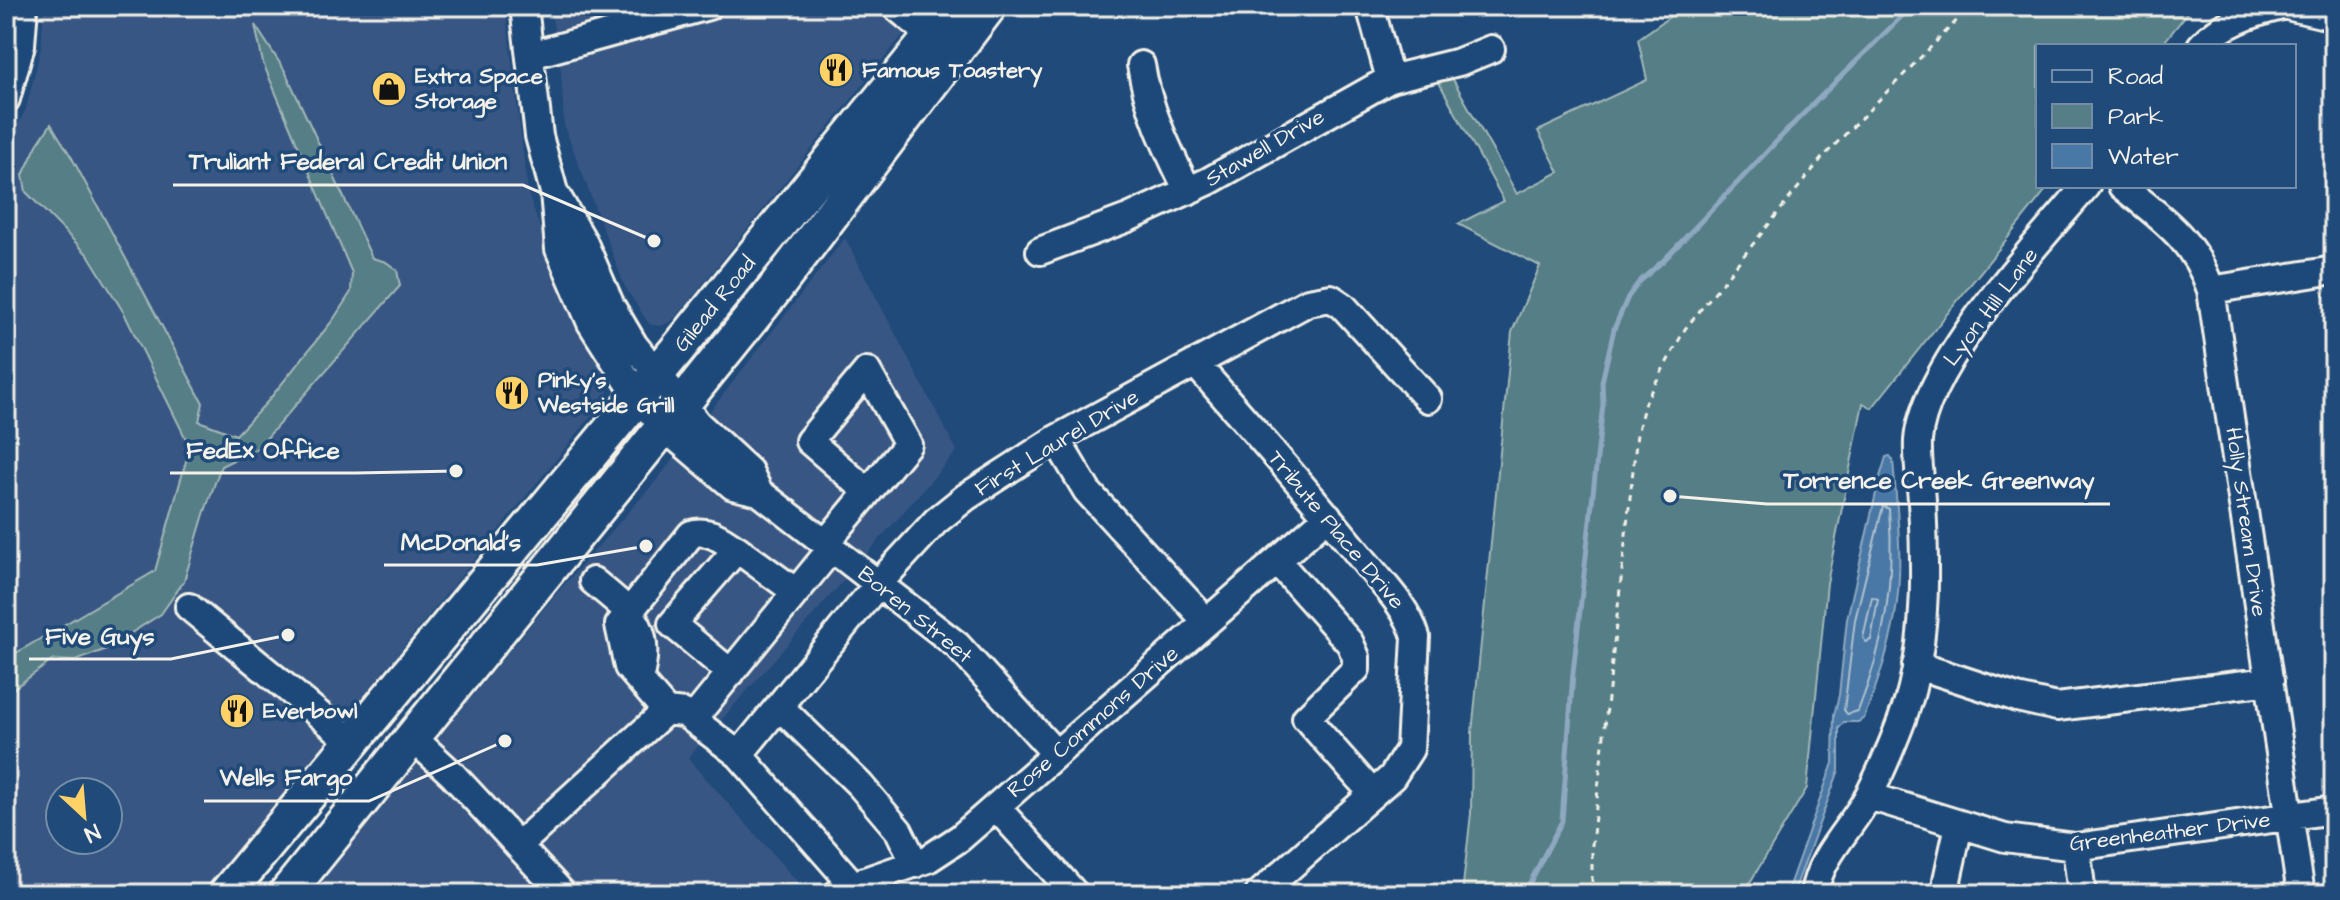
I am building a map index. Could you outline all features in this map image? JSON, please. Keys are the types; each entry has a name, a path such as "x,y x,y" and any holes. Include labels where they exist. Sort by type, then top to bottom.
{"main road":[{"name":"Gilead Road","path":"226,894 647,386 956,6"},
{"name":"Gilead Road","path":"286,894 775,289 989,6"},
{"path":"412,737 401,719 404,703 481,585"}],"street":[{"path":"6,99 21,45 24,6"},
{"name":"Boren Street","path":"524,6 539,136 554,192 559,249 591,323 733,486 759,492 957,645 1056,754"},
{"path":"531,55 708,6"},
{"path":"895,6 932,36"},
{"path":"1370,6 1390,79"},
{"path":"2203,44 2209,37 2251,14 2284,6 2334,17"},
{"name":"Stawell Drive","path":"1040,251 1128,218 1188,191 1390,79 1459,62 1491,49"},
{"path":"1141,65 1145,91 1156,123 1188,191"},
{"name":"Lyon Hill Lane","path":"1814,894 1816,880 1869,796 1912,689 1922,627 1925,574 1918,439 1935,383 1974,324 2084,188"},
{"name":"Holly Stream Drive","path":"2124,188 2179,234 2202,262 2211,290 2301,894"},
{"path":"2211,290 2334,270"},
{"name":"First Laurel Drive","path":"739,755 878,584 936,521 966,497 1056,439 1308,302 1331,298 1343,306 1428,399"},
{"name":"Tribute Place Drive","path":"1195,363 1328,516 1401,607 1416,637 1410,749 1402,765 1259,894"},
{"path":"1056,439 1087,491 1207,622"},
{"path":"693,719 796,592 868,492"},
{"name":"Rose Commons Drive","path":"850,891 928,859 960,838 1328,516"},
{"path":"629,611 691,534 701,530 737,549 796,592"},
{"path":"731,673 672,624 737,549"},
{"path":"1277,561 1350,643 1356,657 1356,669 1306,718 1373,794"},
{"path":"593,581 629,611 644,641 645,657 639,679 666,711 684,713 739,755 850,891"},
{"path":"189,607 351,741"},
{"path":"1916,665 2017,698 2057,707 2270,681"},
{"path":"779,706 880,808 899,831 915,864"},
{"path":"519,845 666,711"},
{"path":"412,737 452,774 563,894"},
{"name":"Greenheather Drive","path":"1869,796 2005,838 2076,847 2334,810"},
{"path":"996,807 1075,894"},
{"path":"1949,894 1947,880 1959,825"},
{"path":"2076,847 2082,894"}],"path":[{"path":"1592,894 1595,814 1637,434 1645,402 1685,329 1822,158 1971,6"}],"shaded area":[{"path":"44,6 505,6 528,193 566,305 604,370 609,386 606,398 202,894 6,894 6,147 26,109 41,48"},
{"path":"550,6 926,6 678,315 660,326 649,324 625,287 564,125 561,70"},
{"path":"845,238 957,451 688,758 808,894 311,894 556,594 656,481"}],"green space":[{"path":"1685,6 2193,6 2163,44 2036,44 2036,188 2047,188 1872,408 1863,403 1827,583 1807,788 1743,894 1462,894 1471,813 1472,733 1512,332 1540,266 1458,224 1504,201 1437,79 1451,76 1517,194 1559,172 1538,131 1647,80 1638,39"},
{"path":"255,25 285,71 372,258 386,262 397,270 400,286 258,448 221,466 184,581 161,614 104,650 75,661 53,660 6,694 6,659 155,571 190,447 124,313 89,256 26,192 23,175 51,124 203,403 199,421 236,435 268,401 333,320 351,292 352,273 263,63"}],"water":[{"path":"1890,456 1893,460 1899,558 1898,597 1889,642 1864,718 1858,722 1844,722 1839,728 1839,770 1793,894 1786,894 1833,763 1834,715 1847,619 1879,480 1886,457"}],"waterway":[{"path":"1524,894 1562,821 1573,673 1603,404 1602,382 1614,329 1628,297 1639,282 1912,6"}],"place":[{"name":"Famous Toastery","path":"836,70"},
{"name":"Extra Space Storage","path":"389,89"},
{"name":"Truliant Federal Credit Union","path":"654,241"},
{"name":"Pinky's Westside Grill","path":"512,393"},
{"name":"FedEx Office","path":"456,471"},
{"name":"Torrence Creek Greenway","path":"1670,496"},
{"name":"McDonald's","path":"646,546"},
{"name":"Five Guys","path":"288,635"},
{"name":"Everbowl","path":"237,711"},
{"name":"Wells Fargo","path":"505,741"}]}
